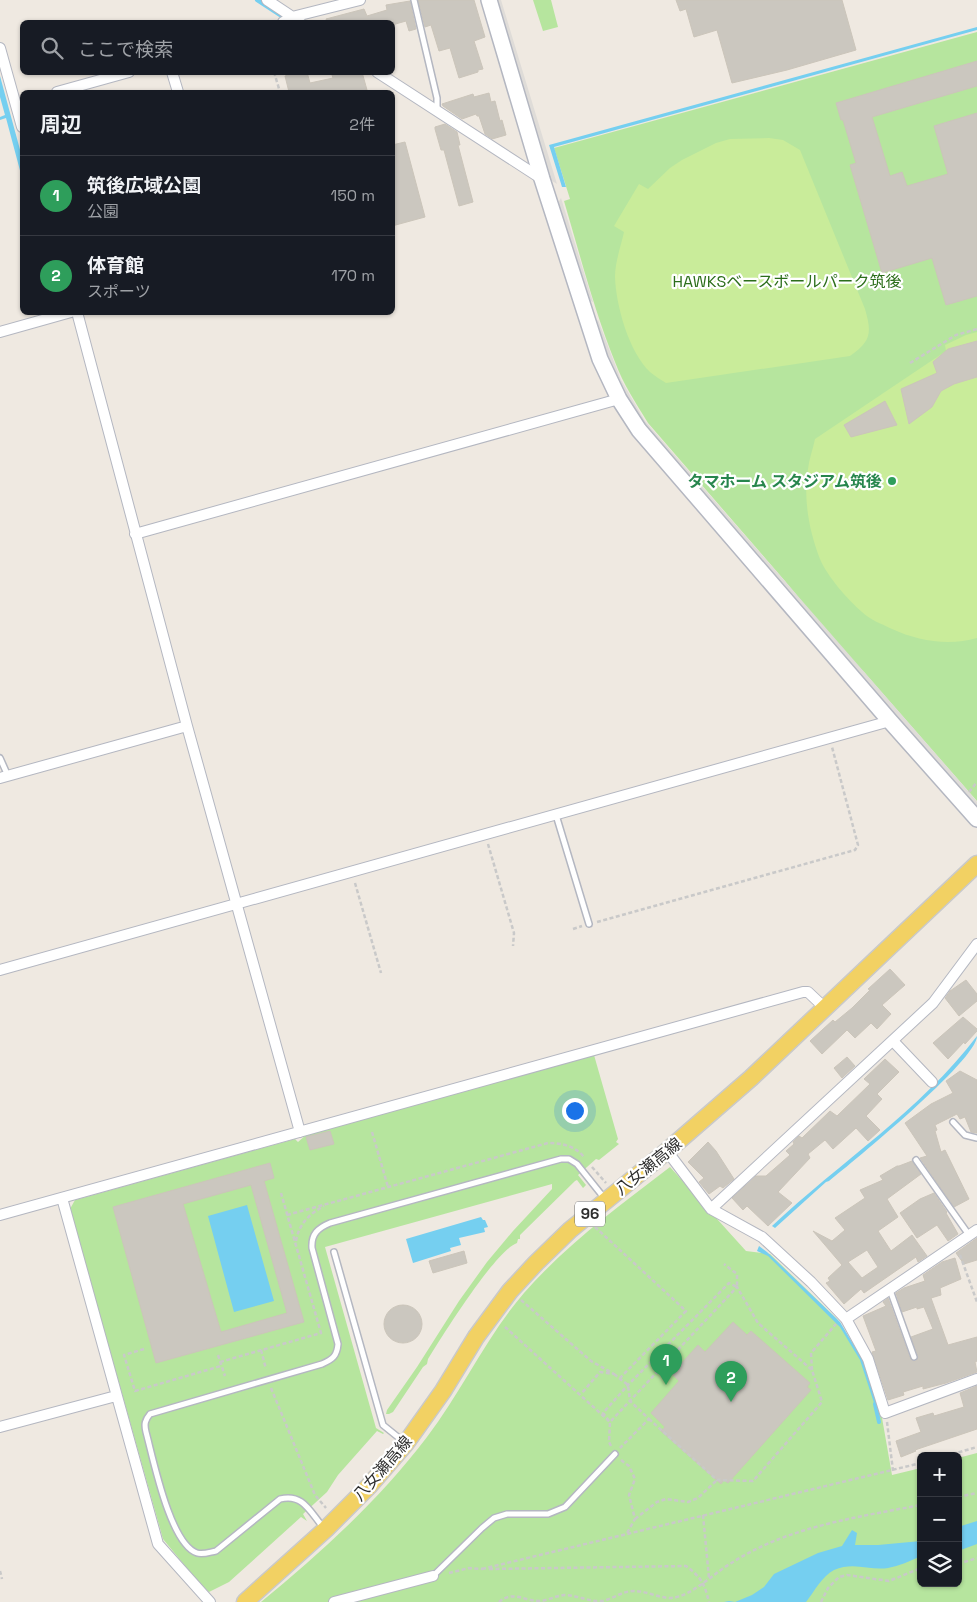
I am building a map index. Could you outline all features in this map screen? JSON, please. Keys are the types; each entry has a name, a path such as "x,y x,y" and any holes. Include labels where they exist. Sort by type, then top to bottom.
{"main road":[{"name":"八女瀬高線","path":"245,1602 326,1529 369,1486 406,1443 443,1391 476,1337 510,1291 536,1263 608,1193 667,1151 751,1078 977,864"}],"street":[{"path":"266,0 291,20"},
{"path":"295,20 360,0"},
{"path":"489,0 542,180 600,359 619,399 638,430 890,722 977,819"},
{"path":"0,48 19,103"},
{"path":"64,90 118,75"},
{"path":"173,75 177,90"},
{"path":"382,75 542,180"},
{"path":"0,332 60,315"},
{"path":"78,315 187,726 300,1132"},
{"path":"135,534 619,399"},
{"path":"0,970 890,722"},
{"path":"4,777 187,726"},
{"path":"712,1209 933,1003 977,944"},
{"path":"0,1215 803,992 808,992 826,1009"},
{"path":"893,1041 932,1082"},
{"path":"667,1151 712,1209 762,1237 811,1282 846,1319 868,1359 885,1413 977,1379"},
{"path":"62,1198 158,1544 210,1602"},
{"path":"846,1319 973,1233"},
{"path":"0,1427 116,1396"},
{"path":"334,1602 433,1576"}],"lane":[{"path":"414,0 437,98 437,111"},
{"path":"0,758 4,777"},
{"path":"556,814 589,924"},
{"path":"953,1122 965,1135 977,1138"},
{"path":"326,1529 299,1499 289,1497 280,1499 216,1551 198,1553 188,1548 169,1515 144,1424 146,1418 150,1414 332,1360 337,1354 338,1344 312,1248 314,1233 320,1227 569,1159 608,1193"},
{"path":"916,1160 973,1233"},
{"path":"334,1252 383,1425 406,1443"},
{"path":"890,1289 914,1357"},
{"path":"433,1576 494,1518 507,1514 548,1514 565,1507 615,1454"}],"path":[{"path":"275,75 279,90"},
{"path":"910,363 956,335 977,329"},
{"path":"572,928 855,850 858,845 830,738"},
{"path":"966,795 977,782"},
{"path":"485,834 514,933 513,946"},
{"path":"352,872 380,973"},
{"path":"372,1132 388,1187"},
{"path":"288,1215 548,1143 558,1143 572,1147 580,1153 606,1182 608,1193"},
{"path":"220,1362 321,1333 281,1193"},
{"path":"295,1243 304,1221 316,1210 329,1204"},
{"path":"592,1224 686,1311 620,1379"},
{"path":"956,1245 977,1302"},
{"path":"724,1264 737,1274 737,1287 758,1323 812,1370"},
{"path":"635,1519 629,1495 635,1479 629,1466 615,1454 609,1442 610,1422 603,1413 628,1385 729,1283 737,1287"},
{"path":"610,1422 737,1287"},
{"path":"510,1291 591,1360 628,1385 630,1401 717,1480 753,1481 816,1410 822,1402 812,1370 811,1353 834,1325"},
{"path":"505,1327 610,1422"},
{"path":"144,1349 124,1355 136,1391 222,1366"},
{"path":"261,1350 266,1369"},
{"path":"218,1355 225,1376"},
{"path":"581,1394 600,1372 614,1374"},
{"path":"271,1388 315,1495 329,1511"},
{"path":"885,1413 893,1470"},
{"path":"615,1454 649,1419"},
{"path":"960,1452 977,1447"},
{"path":"482,1569 917,1464"},
{"path":"626,1533 635,1519 657,1502 666,1499 688,1502 698,1498 717,1480"},
{"path":"962,1497 977,1493"},
{"path":"500,1602 505,1598 513,1596 536,1601 566,1595 599,1601 611,1599 623,1592 632,1591 672,1598 680,1596 704,1582 733,1561 756,1549 803,1530 917,1506"},
{"path":"703,1515 709,1578"},
{"path":"962,1563 977,1558"},
{"path":"433,1576 469,1568 686,1566 704,1582 709,1601"},
{"path":"821,1602 828,1588 839,1577 847,1575 889,1581 917,1570"},
{"path":"0,1571 2,1579"}],"green space":[{"path":"533,0 551,0 558,27 543,31"},
{"name":"HAWKSベースボールパーク筑後","path":"977,32 977,801 864,672 847,656 785,581 648,423 622,378 600,322 564,201 570,199 554,148"},
{"path":"769,138 783,140 800,150 865,309 869,324 866,341 850,356 666,383 650,372 643,363 636,353 625,328 618,301 615,277 624,232 614,226 639,184 648,189 670,168 716,143 730,139"},
{"name":"タマホーム スタジアム筑後","path":"977,332 977,638 956,642 934,641 912,637 872,620 844,594 823,566 810,526 806,491 809,465 815,439 946,351 945,345"},
{"path":"594,1055 618,1139 616,1142 619,1144 599,1160 596,1159 578,1175 586,1185 583,1188 577,1180 575,1181 520,1235 517,1243 507,1249 496,1261 457,1314 428,1359 427,1364 423,1367 393,1412 389,1414 386,1414 387,1410 459,1301 487,1262 552,1189 552,1184 325,1247 376,1428 384,1433 377,1431 338,1475 327,1492 303,1514 307,1521 301,1517 229,1582 209,1592 163,1539 70,1209 75,1200 295,1139 298,1142 306,1135"},
{"path":"670,1167 746,1251 770,1254 837,1319 866,1364 881,1412 892,1475 917,1469 917,1587 962,1587 962,1457 977,1453 977,1602 261,1602 306,1564 370,1504 427,1437 510,1310 524,1293 558,1258"}],"shaded area":[{"path":"495,0 501,0 557,184 549,179"},
{"path":"561,198 593,302 588,300 558,207"},
{"path":"598,320 621,380 645,421 969,792 977,802 977,810 647,433 612,372 595,322"}],"water":[{"path":"977,27 977,30 554,147 566,187 562,187 549,145"},
{"path":"0,76 20,150 20,170 6,118 0,120 0,117 5,115 0,97"},
{"path":"977,1036 972,1048 957,1066 912,1110 862,1154 826,1182 775,1228 772,1226 905,1112 955,1063"},
{"path":"247,1205 274,1301 234,1312 208,1216"},
{"path":"481,1217 485,1220 488,1227 484,1228 485,1232 459,1238 461,1245 450,1248 451,1251 413,1263 406,1239"},
{"path":"759,1246 840,1322 865,1364 878,1408 876,1409 860,1360 840,1327 768,1256 757,1251"},
{"path":"977,1521 977,1544 962,1550 962,1542 962,1526"},
{"path":"852,1530 857,1533 855,1545 917,1541 917,1558 900,1565 881,1569 848,1566 834,1570 822,1580 806,1602 735,1602 752,1595 764,1587 774,1574 818,1553 842,1546"}],"building":[{"path":"418,0 474,0 485,37 474,41 483,69 459,78 450,48 439,51 431,25 425,27"},
{"path":"676,0 842,0 856,50 787,70 732,83 717,30 694,37 686,9 680,11"},
{"path":"410,1 416,29 409,31 406,21 395,24 395,20 326,19 364,9 367,16 387,10 386,5"},
{"path":"977,61 977,86 872,117 890,176 902,172 907,186 948,174 934,126 977,113 977,296 946,305 932,258 882,273 850,165 856,163 836,103"},
{"path":"308,75 310,83 333,78 332,75 363,75 367,90 288,90 285,76"},
{"path":"489,93 491,102 495,101 506,135 492,139 485,134 479,116 476,114 462,119 442,104 473,94 474,97"},
{"path":"445,124 457,132 460,145 458,145 473,202 459,206 444,150 441,150 435,129 435,127"},
{"path":"405,142 425,217 395,225 395,144"},
{"path":"977,341 977,377 954,384 941,391 932,407 909,424 901,389 937,373 933,362 948,349"},
{"path":"885,401 897,425 851,437 844,425"},
{"path":"890,969 905,985 882,1005 891,1014 877,1029 871,1023 855,1038 847,1030 822,1054 810,1041 833,1020 835,1022 852,1008 870,990 868,989"},
{"path":"966,980 977,994 977,1001 959,1016 945,998 950,991"},
{"path":"963,1017 977,1031 948,1059 933,1043"},
{"path":"847,1057 855,1066 842,1078 834,1068"},
{"path":"885,1059 899,1072 877,1094 882,1099 866,1116 880,1130 868,1141 856,1128 833,1149 825,1140 808,1154 810,1158 778,1192 792,1203 768,1226 747,1206 743,1210 732,1198 756,1176 766,1176 790,1155 786,1151 794,1144 793,1142 799,1136 802,1138 830,1111 837,1116 870,1084 864,1079"},
{"path":"960,1071 977,1080 977,1133 971,1132 965,1117 960,1119 957,1114 935,1125 941,1152 945,1150 969,1199 954,1207 920,1158 927,1156 905,1123 931,1104 953,1093 946,1081"},
{"path":"330,1131 334,1144 310,1150 306,1137"},
{"path":"708,1142 734,1179 723,1188 720,1186 709,1194 699,1182 704,1178 688,1162"},
{"path":"912,1161 921,1174 887,1199 898,1217 878,1231 891,1251 912,1235 927,1256 918,1262 916,1257 864,1293 861,1289 844,1304 826,1283 830,1281 828,1278 842,1265 813,1231 832,1241 845,1230 835,1218 865,1198 860,1190 883,1180 880,1176","holes":["867,1250 878,1267 862,1278 848,1262"]},
{"path":"270,1163 274,1178 264,1181 304,1322 156,1363 113,1207","holes":["251,1185 287,1313 221,1332 183,1204"]},
{"path":"934,1193 947,1212 958,1234 948,1241 937,1225 917,1238 900,1213 920,1199"},
{"path":"977,1238 977,1260 964,1264 956,1253"},
{"path":"464,1251 467,1263 433,1273 429,1261"},
{"path":"955,1258 961,1279 940,1288 941,1295 931,1298 948,1345 977,1337 977,1361 975,1362 977,1372 946,1383 923,1389 923,1386 903,1392 904,1395 888,1400 872,1352 876,1351 863,1316 886,1306 883,1302 888,1298 910,1358 916,1361 918,1356 911,1337 933,1329 924,1307 917,1309 917,1307 902,1312 896,1293 904,1288 925,1281 923,1275 942,1262"},
{"path":"403,1305 417,1310 422,1324 417,1338 403,1343 389,1338 384,1324 389,1310"},
{"path":"733,1322 747,1335 751,1331 810,1383 807,1387 811,1390 728,1483 724,1480 721,1484 661,1431 665,1427 651,1413 679,1381 672,1374 698,1345 705,1352"},
{"path":"977,1386 977,1429 915,1450 901,1457 896,1441 921,1432 916,1418 933,1413 934,1416 964,1407 960,1393"}],"waterway":[{"path":"257,0 280,15"},
{"path":"875,1404 879,1422"}],"place":[{"name":"タマホーム スタジアム筑後","path":"892,481"},
{"name":"筑後広域公園","path":"666,1385"},
{"name":"体育館","path":"731,1402"}]}
